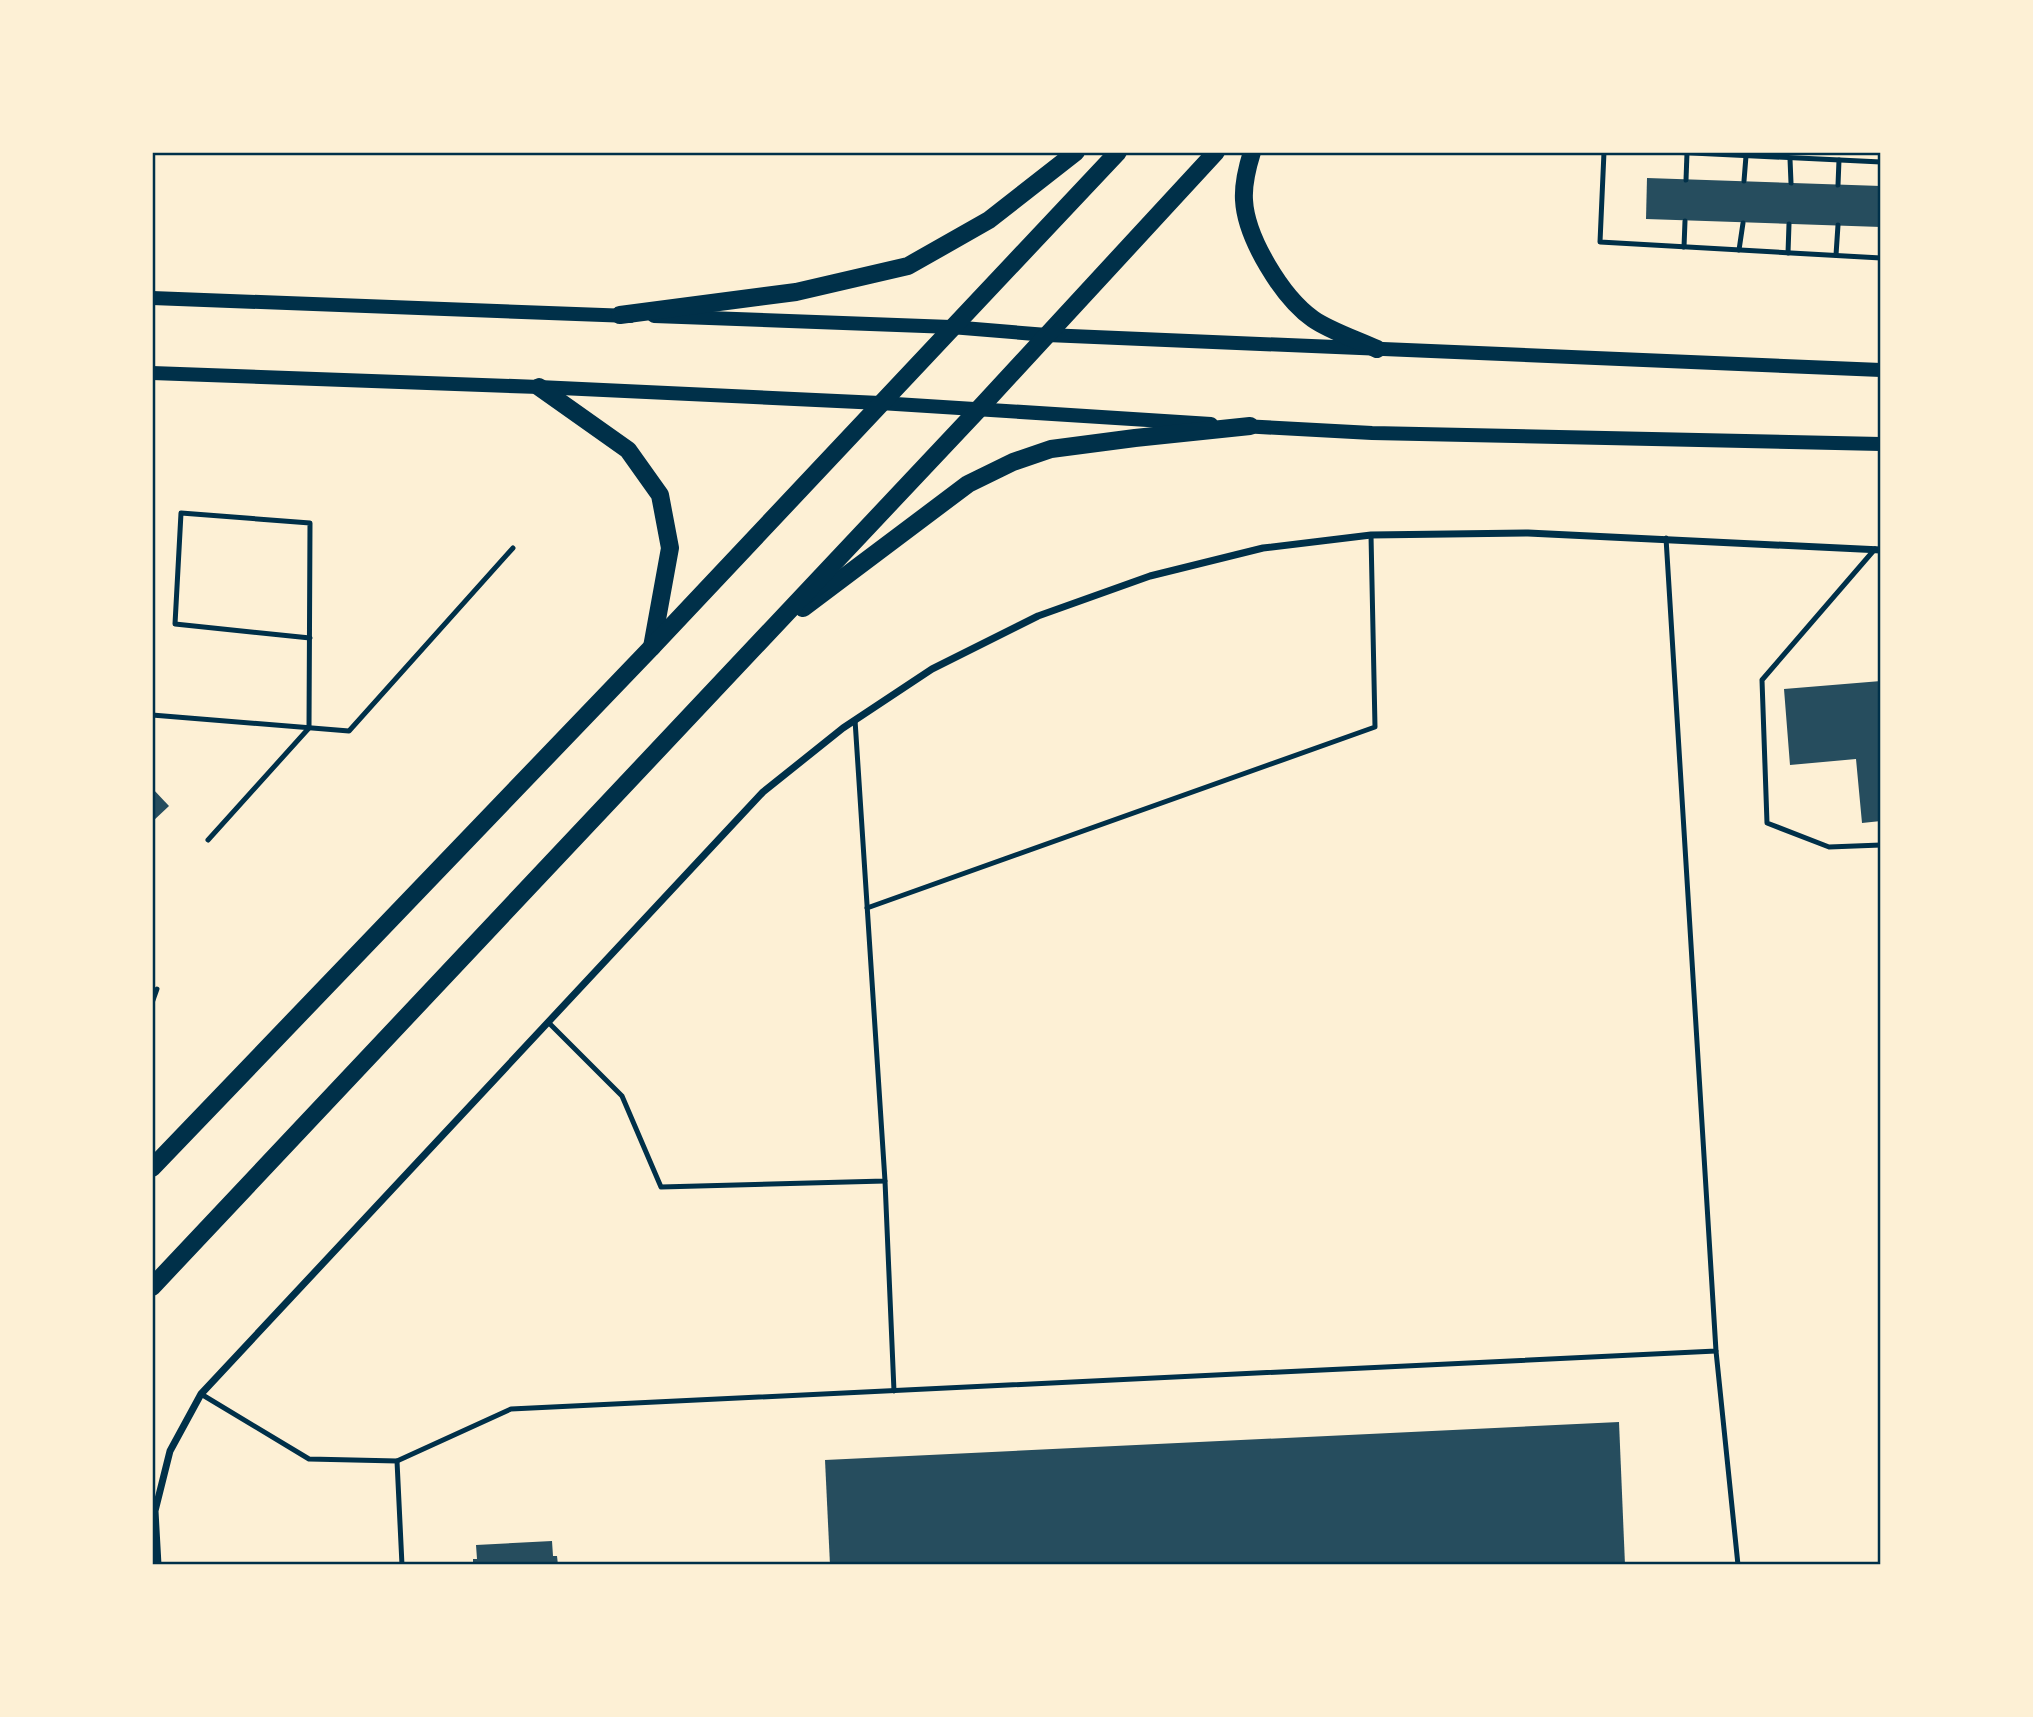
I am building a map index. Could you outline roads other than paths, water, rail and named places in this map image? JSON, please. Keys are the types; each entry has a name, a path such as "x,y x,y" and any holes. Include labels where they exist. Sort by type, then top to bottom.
{"main road":[{"path":"620,315 796,292 908,266 989,220 1076,152"},
{"path":"152,1168 652,647 1118,152"},
{"path":"152,1287 977,411 1216,152"},
{"path":"1252,152 1246,169 1244,201 1252,234 1277,283 1313,320 1377,349"},
{"path":"152,298 951,327 1047,335 1881,370"},
{"path":"152,373 880,403 1372,433 1881,444"},
{"path":"539,387 628,450 660,495 670,548 652,647"},
{"path":"761,640 968,484 1013,462 1051,449 1250,426"}],"street":[{"path":"158,1565 155,1511 170,1451 201,1394 763,792 855,720 932,669 1038,616 1138,580 1263,548 1371,535 1528,533 1878,549"}],"lane":[{"path":"1604,152 1600,242 1881,258"},
{"path":"1671,152 1881,163"},
{"path":"1686,180 1687,153"},
{"path":"1744,181 1746,156"},
{"path":"1790,159 1791,183"},
{"path":"1838,185 1839,160"},
{"path":"1684,247 1685,221"},
{"path":"1739,250 1742,223"},
{"path":"1788,253 1789,224"},
{"path":"1836,255 1838,225"},
{"path":"208,840 309,728 310,638 310,523 181,513 175,624 310,638"},
{"path":"867,908 1375,727 1371,535"},
{"path":"1666,538 1716,1351 1738,1565"},
{"path":"152,715 349,731 513,548"},
{"path":"1878,549 1762,680 1767,822 1829,847 1881,845"},
{"path":"855,720 885,1181 894,1391"},
{"path":"152,1003 157,989"},
{"path":"548,1022 622,1096 662,1187 885,1181"},
{"path":"201,1394 273,1440 309,1459 397,1461 511,1409 1716,1351"},
{"path":"397,1461 402,1565"}]}
